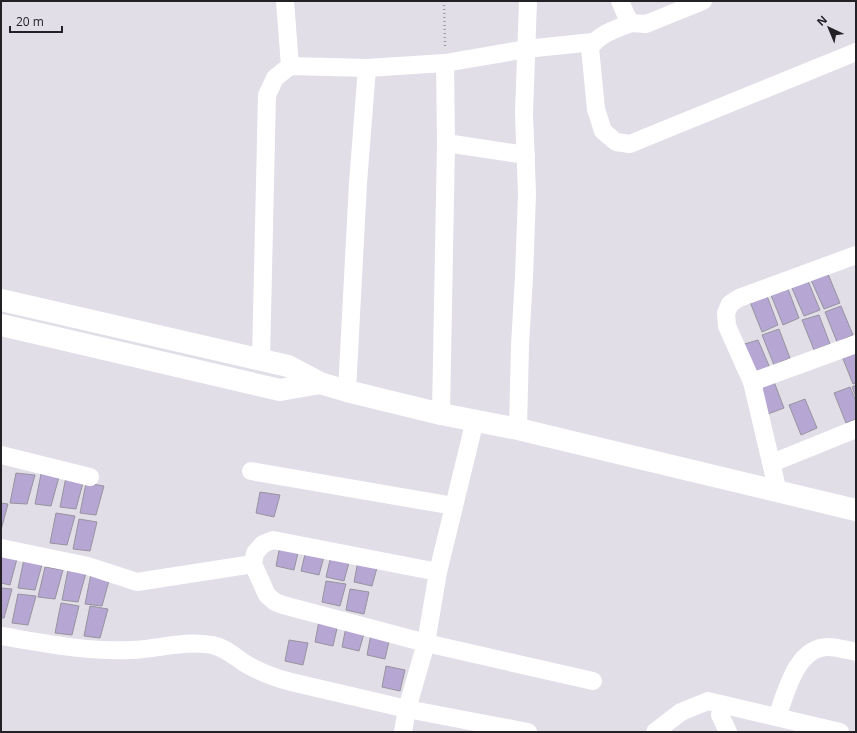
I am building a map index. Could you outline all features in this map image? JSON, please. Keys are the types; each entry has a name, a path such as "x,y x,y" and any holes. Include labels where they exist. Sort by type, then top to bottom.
{"main road":[{"path":"1,300 288,366 320,383 441,414 518,429 856,510"},
{"path":"1,325 280,390 320,383"}],"street":[{"path":"285,1 290,66"},
{"path":"518,429 520,345 527,194 524,113 528,1"},
{"path":"620,1 631,23"},
{"path":"703,1 646,24 631,23 598,38 593,42 590,48 596,109 603,131 616,142 630,144 856,52"},
{"path":"260,359 267,95 275,78 290,66 367,68 445,63 526,49 593,42"},
{"path":"441,414 446,143 445,63"},
{"path":"348,391 358,183 367,68"},
{"path":"446,143 526,155"},
{"path":"778,492 752,382 727,326 726,313 730,304 739,298 856,255"},
{"path":"752,382 856,344"},
{"path":"403,732 407,709 426,643 438,572 475,420"},
{"path":"772,463 856,429"},
{"path":"1,455 90,477"},
{"path":"251,471 454,506"},
{"path":"438,572 273,540 263,544 255,553 253,564 267,595 275,602 283,605 426,643 593,681"},
{"path":"1,548 88,566 137,582 253,564"},
{"path":"1,636 86,650 131,650 191,643 214,645 231,652 246,664 272,677 407,709 528,732"},
{"path":"777,717 794,672 802,660 813,650 828,647 856,652"},
{"path":"655,732 680,712 708,701 840,732"},
{"path":"720,715 728,732"}],"path":[{"path":"444,1 445,63"}],"building":[{"path":"828,274 840,303 824,309 811,280"},
{"path":"808,281 820,310 804,316 791,286"},
{"path":"788,289 799,318 783,325 771,295"},
{"path":"767,296 778,325 762,332 750,302"},
{"path":"841,306 853,335 837,342 825,312"},
{"path":"819,315 830,344 814,350 802,320"},
{"path":"779,329 790,358 774,365 762,335"},
{"path":"758,340 770,368 754,375 741,345"},
{"path":"856,349 856,383 853,384 841,354"},
{"path":"773,379 784,408 768,414 756,384"},
{"path":"856,385 856,397 852,387"},
{"path":"850,387 856,401 856,419 846,423 834,393"},
{"path":"805,399 817,428 801,435 789,405"},
{"path":"16,473 35,475 27,504 10,503"},
{"path":"41,474 59,477 51,506 35,504"},
{"path":"66,477 84,479 76,509 60,507"},
{"path":"86,483 104,486 96,515 80,513"},
{"path":"260,492 280,495 274,517 256,513"},
{"path":"1,503 8,504 1,530"},
{"path":"56,513 75,516 67,545 50,543"},
{"path":"79,519 97,522 90,551 73,549"},
{"path":"280,545 299,548 294,570 276,566"},
{"path":"306,550 325,553 319,575 301,571"},
{"path":"1,553 18,555 10,585 1,583"},
{"path":"331,556 350,559 344,581 326,577"},
{"path":"24,559 43,561 35,590 18,588"},
{"path":"358,561 378,564 372,586 354,582"},
{"path":"45,567 63,570 55,599 38,597"},
{"path":"68,570 86,573 78,602 62,600"},
{"path":"91,574 110,577 102,606 85,604"},
{"path":"326,581 346,584 340,606 322,602"},
{"path":"1,588 12,589 4,618 1,618"},
{"path":"350,589 369,592 364,614 346,610"},
{"path":"18,594 36,596 28,625 12,623"},
{"path":"61,603 79,606 72,635 55,633"},
{"path":"90,606 108,609 100,638 84,636"},
{"path":"319,621 338,624 333,646 315,642"},
{"path":"346,627 365,630 359,651 342,647"},
{"path":"371,634 390,637 385,659 367,655"},
{"path":"289,640 308,643 303,665 285,661"},
{"path":"386,666 405,670 400,691 382,687"}]}
